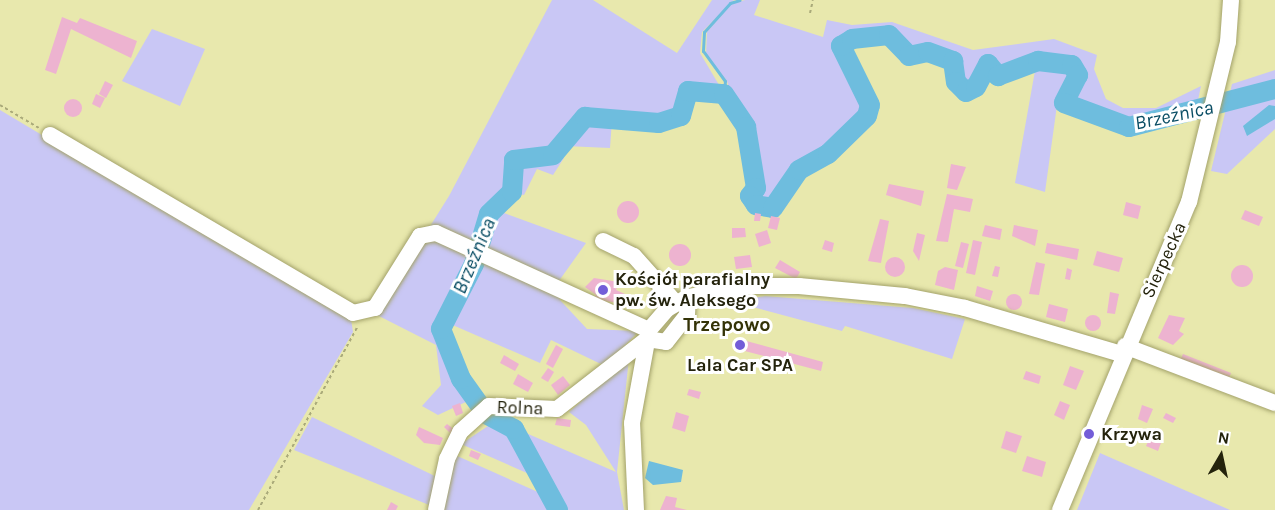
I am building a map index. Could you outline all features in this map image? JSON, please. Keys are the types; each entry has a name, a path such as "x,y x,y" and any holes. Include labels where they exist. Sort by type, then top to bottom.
{"street":[{"name":"Sierpecka","path":"1060,510 1123,350 1180,228 1220,75 1232,0"},
{"path":"50,135 360,314 375,308 420,236 436,233 666,342 687,315 682,300 634,256 603,242"},
{"path":"682,300 779,286 905,297 965,308 1123,350 1275,403"},
{"path":"636,510 632,423 648,335"},
{"name":"Rolna","path":"436,510 447,459 460,432 484,411 556,409 648,335"}],"path":[{"path":"810,13 813,0"},
{"path":"0,105 50,135"},
{"path":"258,510 354,339 360,314"}],"shaded area":[{"path":"552,0 593,0 677,53 712,0 734,0 702,32 700,53 722,90 707,93 688,87 680,98 679,114 658,121 634,123 619,110 584,113 551,153 506,160 510,191 489,208 464,278 437,325 470,400 438,415 422,406 441,385 436,345 375,314 449,196"},
{"path":"745,0 760,0 754,15 823,37 827,20 852,25 892,22 973,50 1054,39 1097,55 1094,69 1106,99 1123,108 1156,108 1201,86 1197,105 1130,123 1064,99 1080,76 1074,63 1036,59 1011,73 996,73 990,61 974,85 966,89 958,82 955,60 930,50 909,53 892,33 851,37 837,47 868,104 866,113 826,152 796,170 768,206 753,196 757,186 748,124 734,105 727,81 706,54 707,32 731,4"},
{"path":"152,29 205,49 180,106 122,81"},
{"path":"1052,63 1070,67 1076,75 1058,98 1045,192 1015,183 1036,65"},
{"path":"1275,70 1275,129 1227,174 1211,171 1232,84"},
{"path":"1269,105 1275,106 1275,119 1247,136 1243,126"},
{"path":"0,110 351,319 353,332 249,510 0,510"},
{"path":"588,119 612,120 610,148 565,146"},
{"path":"559,153 564,158 553,175 537,169 524,195 514,193 516,163"},
{"path":"496,210 586,243 556,285 560,300 587,329 639,331 605,366 551,340 540,363 448,323 481,265 489,219"},
{"path":"765,296 913,308 965,319 952,359 845,326 842,331 730,301"},
{"path":"629,358 617,472 624,510 560,510 519,430 616,472 586,425 569,412"},
{"path":"312,417 439,478 434,507 294,450"},
{"path":"491,424 510,429 536,477 461,444"},
{"path":"1100,453 1230,510 1077,510"},
{"path":"455,455 549,497 555,510 440,510"},
{"path":"649,461 683,470 681,482 653,485 645,478"}],"building":[{"path":"62,17 77,23 80,18 137,41 131,58 71,29 56,74 45,70"},
{"path":"105,81 113,85 106,98 99,94"},
{"path":"96,94 105,98 100,108 92,104"},
{"path":"69,99 77,99 82,104 80,115 69,117 64,112 64,104"},
{"path":"951,164 966,167 957,190 947,188"},
{"path":"889,184 924,191 921,206 886,195"},
{"path":"947,194 973,199 970,212 954,209 948,242 936,241"},
{"path":"628,201 636,204 639,212 636,220 628,223 620,220 617,212 620,204"},
{"path":"1126,202 1141,206 1138,219 1123,215"},
{"path":"1245,210 1263,217 1259,226 1241,219"},
{"path":"755,213 761,214 760,221 754,221"},
{"path":"771,216 780,218 777,230 768,228"},
{"path":"880,219 889,221 881,263 868,261"},
{"path":"985,225 1002,229 1000,240 982,236"},
{"path":"1014,225 1038,230 1035,246 1012,236"},
{"path":"732,228 745,228 746,237 732,238"},
{"path":"767,230 771,243 759,247 755,234"},
{"path":"917,233 925,235 919,261 913,251"},
{"path":"825,240 834,243 832,252 822,249"},
{"path":"973,240 982,242 975,275 966,273"},
{"path":"961,242 969,244 963,268 955,266"},
{"path":"1047,243 1079,249 1077,260 1045,253"},
{"path":"680,244 688,247 691,255 688,263 680,266 672,263 669,255 672,247"},
{"path":"1097,251 1123,258 1119,272 1093,265"},
{"path":"750,255 752,267 736,269 734,257"},
{"path":"895,257 902,260 905,267 902,274 895,277 888,274 885,267 888,260"},
{"path":"780,260 800,272 796,279 775,268"},
{"path":"1036,262 1045,264 1039,295 1029,294"},
{"path":"1242,265 1252,272 1253,276 1246,286 1242,287 1232,280 1231,276 1238,266"},
{"path":"995,266 1000,267 998,277 992,276"},
{"path":"945,267 958,270 954,290 935,285 938,271"},
{"path":"1067,268 1072,270 1070,280 1065,279"},
{"name":"Kościół parafialny pw. św. Aleksego","path":"594,278 619,282 616,290 625,294 621,303 593,300 596,295 585,287"},
{"path":"977,286 993,291 990,301 975,296"},
{"path":"1110,292 1119,294 1115,314 1107,313"},
{"path":"1014,294 1020,296 1022,302 1020,308 1014,310 1008,308 1006,302 1008,296"},
{"path":"1049,304 1068,309 1065,322 1046,317"},
{"path":"1093,315 1099,317 1101,323 1099,329 1093,331 1087,329 1085,323 1087,317"},
{"path":"1169,315 1185,318 1179,331 1184,334 1173,345 1158,338"},
{"path":"739,339 823,362 821,371 737,349"},
{"path":"556,345 563,349 553,368 546,364"},
{"path":"1183,354 1231,373 1227,382 1179,363"},
{"path":"504,355 519,364 515,371 500,363"},
{"path":"1070,366 1084,371 1076,390 1063,385"},
{"path":"548,368 554,372 548,382 541,378"},
{"path":"1026,371 1041,376 1039,384 1023,379"},
{"path":"518,374 533,383 528,392 513,384"},
{"path":"563,376 570,385 558,395 551,385"},
{"path":"689,389 701,392 699,399 687,395"},
{"path":"1060,401 1070,405 1064,420 1054,415"},
{"path":"460,403 463,413 456,416 452,406"},
{"path":"1142,405 1153,409 1147,423 1138,419"},
{"path":"676,412 689,416 685,432 672,428"},
{"path":"1166,413 1176,418 1173,423 1163,418"},
{"path":"557,418 571,420 570,427 555,425"},
{"path":"447,424 455,430 451,434 444,427"},
{"path":"419,427 443,438 440,445 424,443 416,435"},
{"path":"1006,431 1022,436 1016,453 1001,448"},
{"path":"1151,435 1162,440 1158,451 1146,446"},
{"path":"471,450 481,454 478,460 469,456"},
{"path":"1027,456 1046,462 1042,477 1022,471"},
{"path":"666,496 677,498 675,507 687,510 660,510"},
{"path":"391,502 398,506 396,510 387,510"}],"waterway":[{"path":"724,94 725,81 703,51 704,32 730,3 740,0"},
{"name":"Brzeźnica","path":"558,510 514,429 486,414 461,379 441,329 474,264 489,214 512,192 514,160 553,155 585,117 659,123 681,116 688,91 724,94 746,127 756,188 750,196 756,205 773,208 799,170 828,154 867,116 870,105 841,46 852,39 889,35 909,56 928,52 953,61 956,82 966,92 976,87 988,64 998,76 1038,61 1072,65 1078,75 1064,103 1129,127 1275,89"}],"place":[{"name":"Kościół parafialny pw. św. Aleksego","path":"603,290"},
{"name":"Lala Car SPA","path":"740,345"},
{"name":"Krzywa","path":"1089,434"}],"district":[{"name":"Trzepowo","path":"727,324"}]}
